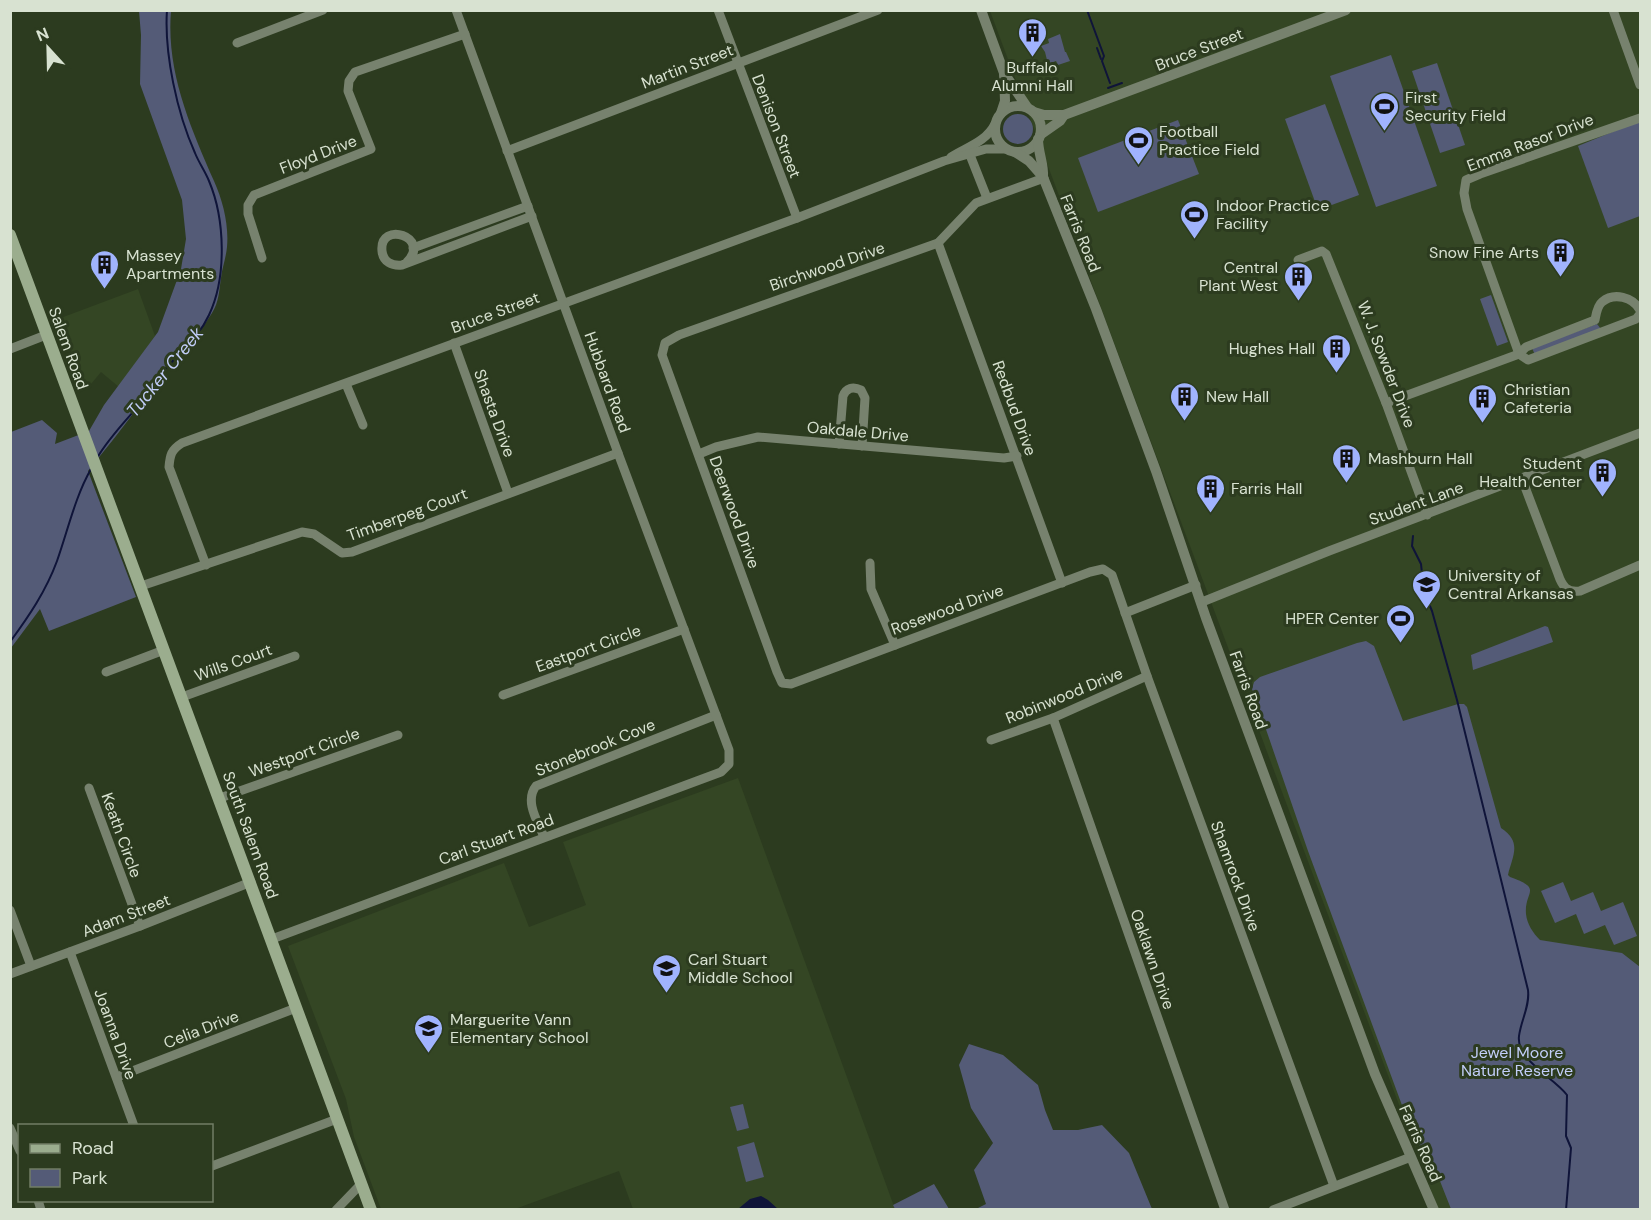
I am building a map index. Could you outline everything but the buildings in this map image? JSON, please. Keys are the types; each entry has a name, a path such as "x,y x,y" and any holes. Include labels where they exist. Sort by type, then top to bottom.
{"main road":[{"name":"Salem Road","path":"10,235 98,472"},
{"name":"South Salem Road","path":"98,472 371,1209"}],"street":[{"path":"237,43 323,10"},
{"name":"Hubbard Road","path":"456,10 729,750 729,764"},
{"name":"Denison Street","path":"718,10 797,218"},
{"name":"Martin Street","path":"507,151 878,10"},
{"path":"981,10 1004,73 1041,125 1039,137 1028,149 1010,150 996,138 995,124 1005,101 1004,73"},
{"name":"Bruce Street","path":"1030,110 1044,115 1064,116 1346,10"},
{"path":"1613,10 1641,85"},
{"name":"Floyd Drive","path":"262,258 248,214 248,205 254,195 370,149 348,91 349,81 355,72 465,34"},
{"path":"1001,113 1013,106 1030,110"},
{"name":"Bruce Street","path":"1039,137 1064,116"},
{"name":"Emma Rasor Drive","path":"1519,354 1467,209 1464,193 1466,180 1641,118"},
{"name":"Bruce Street","path":"206,565 170,467 170,455 175,448 797,218 944,161 982,140 995,124"},
{"name":"Farris Road","path":"1039,137 1039,151 1044,168 1043,178"},
{"name":"Bruce Street","path":"944,161 986,149 1010,150"},
{"name":"Farris Road","path":"1010,150 1029,161 1043,178 1098,315 1375,1074 1434,1209"},
{"path":"970,155 987,198"},
{"name":"Birchwood Drive","path":"665,343 679,335 938,243 976,203 1043,178"},
{"path":"413,249 528,206"},
{"path":"407,262 411,258 413,249 410,239 401,234 391,235 384,242 382,252 387,261 397,266 532,216"},
{"name":"Redbud Drive","path":"938,243 1062,583"},
{"name":"W. J. Sowder Drive","path":"1298,260 1322,251 1326,254 1386,403 1427,515"},
{"path":"1595,320 1600,304 1618,296 1636,304 1641,310"},
{"path":"1519,354 1528,360 1636,319 1641,314"},
{"path":"1386,403 1519,354 1526,346 1595,320 1604,321 1607,330"},
{"path":"10,349 46,335"},
{"name":"Shasta Drive","path":"454,343 508,493"},
{"name":"Deerwood Drive","path":"665,343 662,355 777,672 782,682 790,684"},
{"path":"346,384 363,425"},
{"path":"839,444 843,396 847,389 853,387 861,390 865,398 862,446"},
{"name":"Student Lane","path":"1202,602 1329,551 1641,433"},
{"name":"Oakdale Drive","path":"699,454 716,447 758,437 1004,458 1017,456"},
{"name":"Timberpeg Court","path":"141,586 302,532 314,534 342,554 352,552 618,453"},
{"path":"1522,479 1561,582 1566,588 1581,591 1641,565"},
{"path":"870,563 871,590 895,645"},
{"name":"Rosewood Drive","path":"790,684 1103,569 1113,575"},
{"name":"Shamrock Drive","path":"1113,575 1147,676 1334,1186"},
{"path":"1125,613 1196,585"},
{"name":"Eastport Circle","path":"502,695 684,629"},
{"path":"106,672 164,650"},
{"name":"Wills Court","path":"182,697 295,656"},
{"name":"Robinwood Drive","path":"991,740 1053,718 1147,676"},
{"name":"Stonebrook Cove","path":"544,837 531,802 532,791 537,786 716,716"},
{"name":"Oaklawn Drive","path":"1053,718 1225,1209"},
{"name":"Westport Circle","path":"220,798 398,735"},
{"name":"Carl Stuart Road","path":"272,939 721,772 729,764"},
{"name":"Keath Circle","path":"89,788 140,926"},
{"name":"Adam Street","path":"10,974 251,882"},
{"path":"10,910 31,966"},
{"name":"Joanna Drive","path":"70,952 134,1124"},
{"name":"Celia Drive","path":"117,1077 296,1008"},
{"path":"213,1166 337,1119"},
{"path":"10,1128 18,1146"},
{"path":"1273,1209 1411,1157"},
{"path":"336,1209 361,1184"}],"shaded area":[{"name":"University of Central Arkansas","path":"990,11 1640,11 1640,1209 1438,1209"},
{"path":"138,289 155,336 119,387 101,372 86,390 58,319"},
{"name":"Carl Stuart Middle School","path":"738,778 895,1209 633,1209 619,1171 515,1209 381,1209 354,1137 346,1099 288,946 504,863 529,927 586,905 563,842"},
{"path":"761,1196 778,1209 738,1209 750,1199"}],"green space":[{"path":"139,11 171,11 170,33 176,77 196,140 225,213 227,247 218,296 206,323 152,382 135,411 88,471 136,597 49,631 40,609 11,648 11,432 42,420 57,433 55,444 89,431 104,405 158,332 181,269 186,239 182,200 140,84"},
{"path":"1060,34 1070,61 1058,65 1056,61 1048,64 1041,46 1049,43 1048,39"},
{"name":"First Security Field","path":"1391,55 1437,186 1376,207 1330,76"},
{"path":"1437,63 1465,145 1440,153 1412,71"},
{"path":"1325,104 1359,195 1318,210 1285,119"},
{"path":"1018,114 1028,119 1033,129 1028,139 1018,144 1008,139 1003,129 1008,119"},
{"name":"Football Practice Field","path":"1178,120 1199,174 1098,212 1078,158"},
{"path":"1639,121 1640,216 1608,228 1578,146"},
{"path":"1491,295 1508,342 1497,346 1480,299"},
{"path":"1597,324 1601,329 1535,355 1532,348"},
{"path":"1545,626 1548,627 1553,642 1473,670 1471,655"},
{"name":"Jewel Moore Nature Reserve","path":"1366,641 1374,646 1403,721 1458,704 1464,704 1467,707 1501,828 1508,833 1514,844 1508,875 1529,888 1526,914 1529,925 1537,937 1540,940 1622,953 1640,967 1640,1209 1451,1209 1438,1176 1413,1135 1308,851 1252,689 1254,682 1260,677"},
{"path":"1563,882 1571,901 1593,892 1601,911 1623,902 1637,936 1614,945 1605,925 1584,934 1576,914 1555,923 1541,891"},
{"path":"969,1044 1003,1055 1038,1085 1053,1130 1078,1130 1102,1125 1129,1153 1152,1209 976,1209 986,1204 974,1170 993,1143 971,1108 959,1065"},
{"path":"743,1104 749,1128 737,1131 730,1107"},
{"path":"754,1142 764,1177 746,1182 737,1147"},
{"path":"934,1184 949,1209 895,1209 893,1205"}],"waterway":[{"name":"Tucker Creek","path":"97,458 164,371 205,324 219,283 222,248 218,213 209,181 197,157 177,102 170,64 167,10"},
{"path":"1087,10 1104,56 1102,61 1110,83"},
{"path":"1097,48 1101,59"},
{"path":"1108,88 1122,83"},
{"name":"Tucker Creek","path":"10,642 48,583 76,502 91,469"},
{"path":"1413,536 1412,546 1421,564 1424,592 1432,611 1457,700 1528,990 1528,1002 1519,1036 1520,1045 1529,1060 1567,1095 1566,1136 1571,1148 1566,1210"}],"place":[{"name":"Buffalo Alumni Hall","path":"1032,58"},
{"name":"First Security Field","path":"1384,132"},
{"name":"Football Practice Field","path":"1138,166"},
{"name":"Indoor Practice Facility","path":"1195,240"},
{"name":"Snow Fine Arts","path":"1560,278"},
{"name":"Massey Apartments","path":"105,290"},
{"name":"Central Plant West","path":"1299,302"},
{"name":"Hughes Hall","path":"1336,374"},
{"name":"New Hall","path":"1185,422"},
{"name":"Christian Cafeteria","path":"1483,424"},
{"name":"Mashburn Hall","path":"1347,484"},
{"name":"Student Health Center","path":"1603,498"},
{"name":"Farris Hall","path":"1210,514"},
{"name":"University of Central Arkansas","path":"1427,610"},
{"name":"HPER Center","path":"1400,644"},
{"name":"Carl Stuart Middle School","path":"667,994"},
{"name":"Marguerite Vann Elementary School","path":"429,1054"}]}
